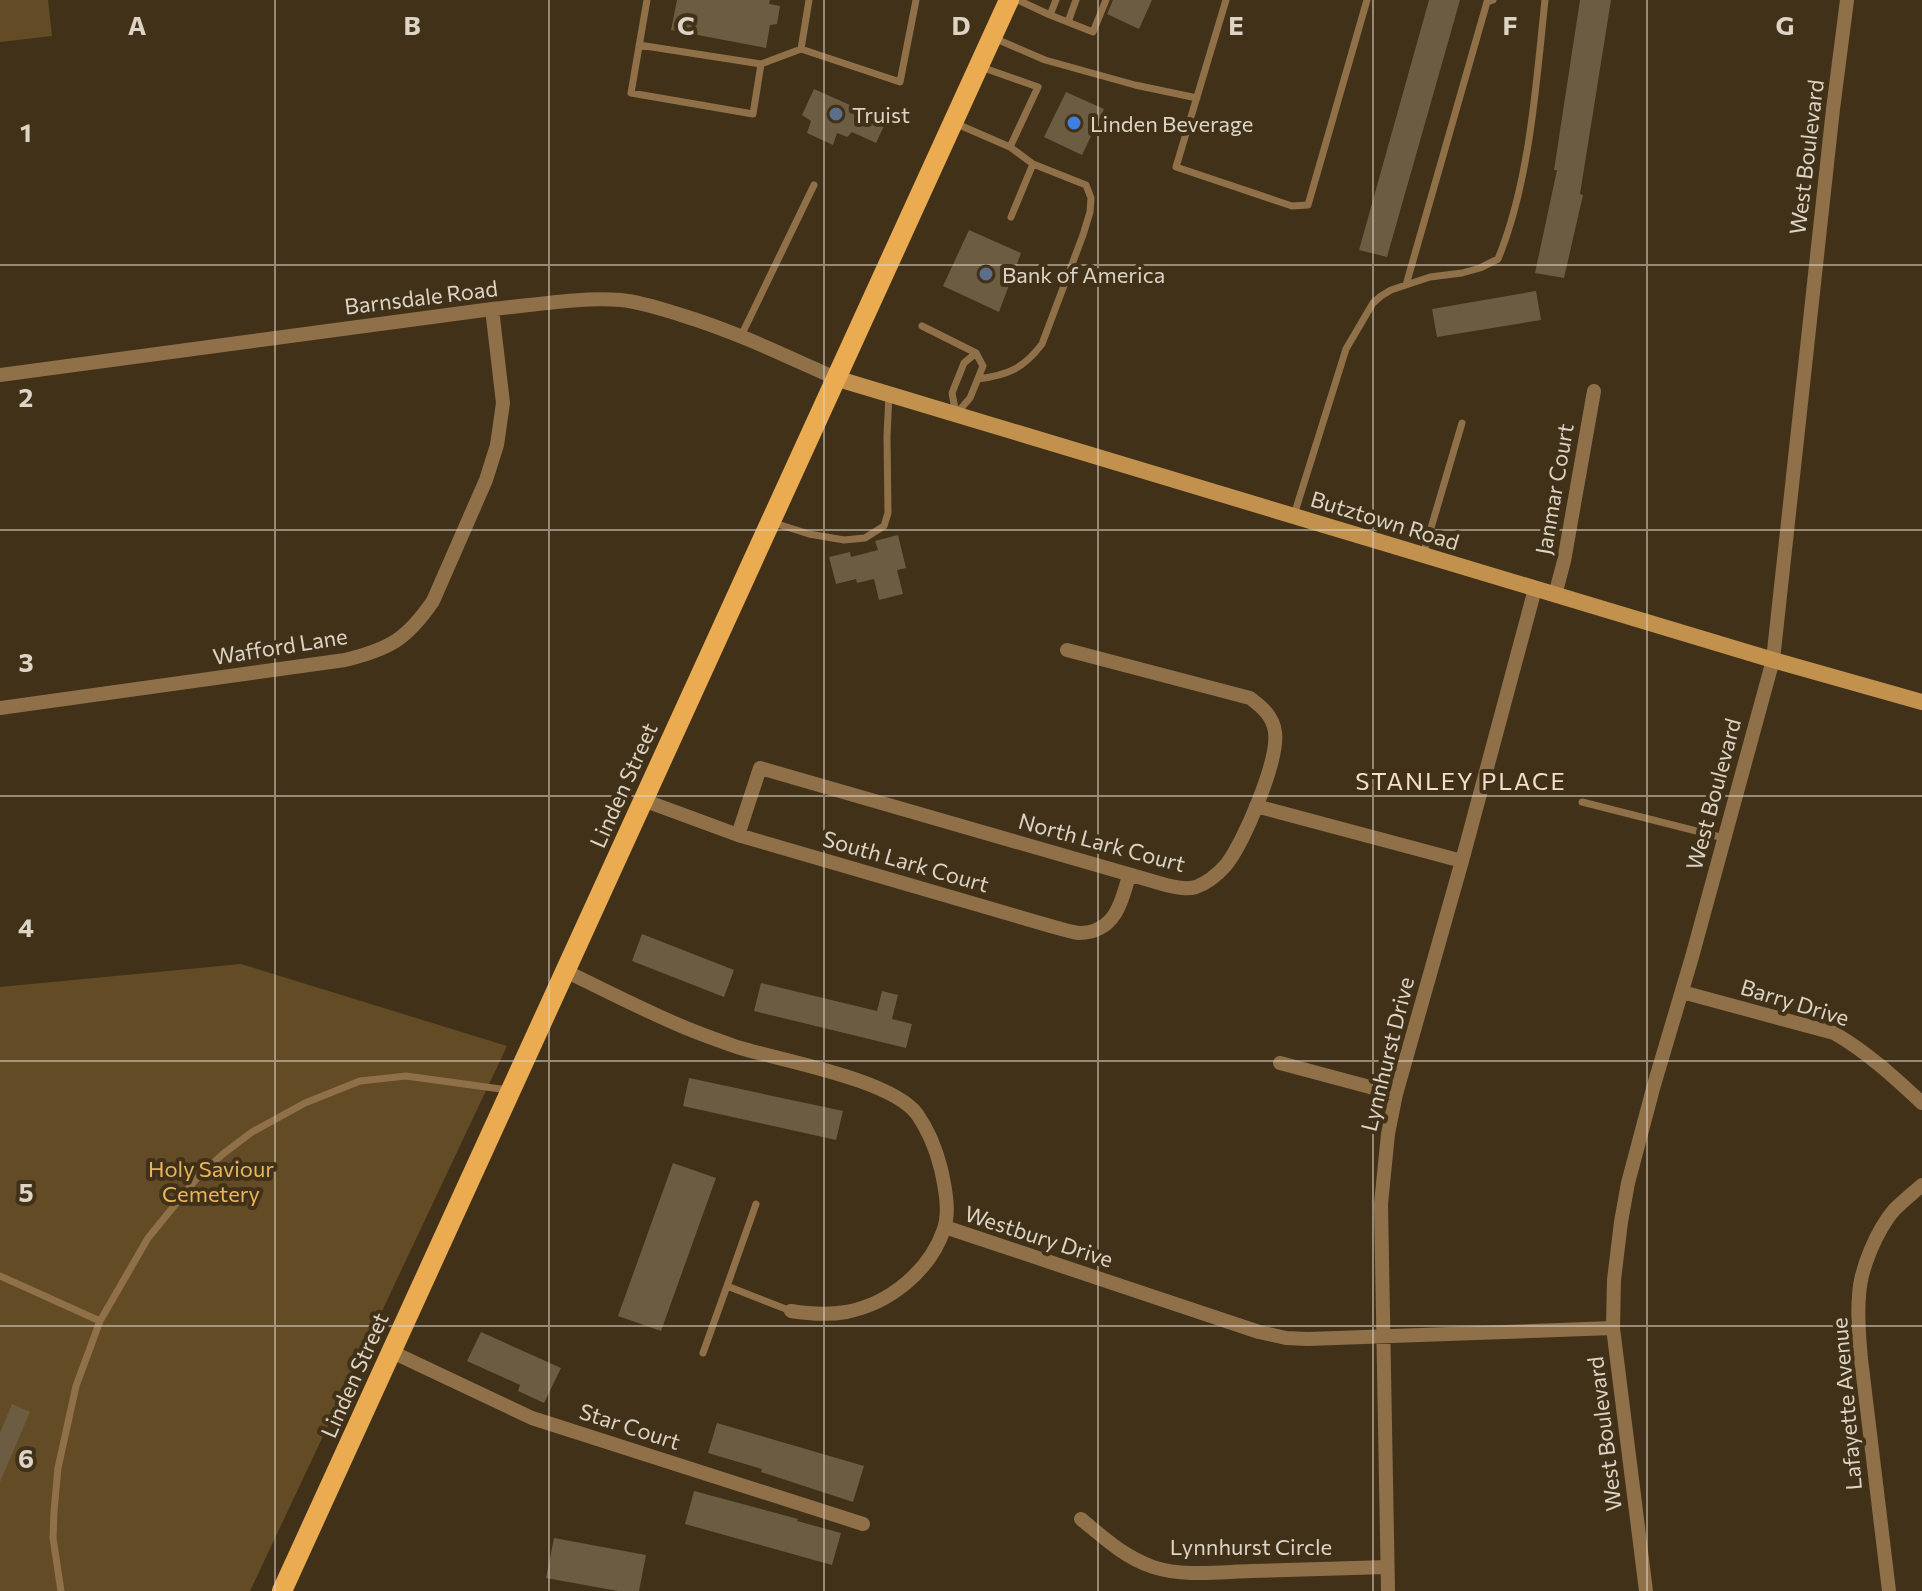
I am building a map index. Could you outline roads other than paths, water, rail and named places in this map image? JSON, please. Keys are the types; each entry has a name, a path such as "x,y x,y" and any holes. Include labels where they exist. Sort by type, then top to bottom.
{"main road":[{"name":"Linden Street","path":"282,1591 1009,0"}],"street":[{"name":"West Boulevard","path":"1646,1591 1613,1328 1614,1280 1628,1183 1773,660 1847,0"},
{"name":"Barnsdale Road","path":"0,375 492,309 565,301 623,300 677,313 741,336 835,378"},
{"name":"Wafford Lane","path":"0,708 345,660 374,653 406,635 433,601 486,480 497,445 503,403 492,309"},
{"name":"Butztown Road","path":"835,378 1922,702"},
{"name":"Janmar Court","path":"1555,595 1564,561 1594,391"},
{"name":"Lynnhurst Drive","path":"1388,1591 1381,1204 1388,1134 1396,1094 1535,589"},
{"name":"North Lark Court","path":"738,835 760,768 1166,885 1193,889 1208,881 1232,855 1256,806 1275,745 1270,716 1250,698 1067,650"},
{"name":"South Lark Court","path":"643,800 738,835 1078,933 1098,930 1110,921 1117,912 1129,875"},
{"path":"1256,806 1462,861"},
{"name":"Westbury Drive","path":"565,971 685,1028 736,1046 868,1083 908,1103 928,1131 938,1157 946,1199 945,1227 1259,1332 1286,1338 1613,1328"},
{"name":"Barry Drive","path":"1682,992 1834,1033 1883,1066 1922,1103"},
{"path":"1280,1063 1396,1094"},
{"name":"Lafayette Avenue","path":"1889,1591 1861,1359 1859,1292 1870,1252 1882,1228 1894,1211 1922,1185"},
{"path":"791,1311 815,1314 844,1312 878,1301 898,1290 922,1268 945,1227"},
{"name":"Star Court","path":"390,1351 532,1418 863,1524"},
{"name":"Lynnhurst Circle","path":"1081,1519 1131,1558 1169,1570 1206,1573 1387,1567"}],"lane":[{"path":"647,0 631,93 753,114 761,64"},
{"path":"801,49 809,0"},
{"path":"639,45 761,64 801,49 900,82 916,0"},
{"path":"1018,0 1093,32 1106,0"},
{"path":"1050,15 1056,0"},
{"path":"1068,22 1076,0"},
{"path":"1226,0 1176,167 1292,206 1308,205 1367,0"},
{"path":"1406,285 1487,2 1493,0"},
{"path":"1294,515 1346,349 1373,303 1391,290 1430,277 1480,268 1498,259 1515,208 1530,131 1545,0"},
{"path":"992,37 1045,60 1135,85 1197,98"},
{"path":"979,66 1038,87 1010,147"},
{"path":"953,122 1010,147 1033,164 1086,185 1091,198 1083,235 1042,344 1018,368 1002,375 978,379"},
{"path":"1011,217 1033,164"},
{"path":"741,336 814,185"},
{"path":"922,326 976,353 983,366 970,398 956,414"},
{"path":"956,414 952,393 964,363 976,353"},
{"path":"769,521 809,534 844,540 865,538 884,526 888,513 889,394"},
{"path":"1423,555 1462,423"},
{"path":"1582,802 1724,838"},
{"path":"61,1591 53,1538 58,1468 76,1386 100,1321 148,1238 197,1178 223,1154 277,1117 360,1081 406,1076 510,1090"},
{"path":"703,1353 756,1204"},
{"path":"0,1276 100,1321"},
{"path":"727,1286 791,1311"}],"place":[{"name":"Truist","path":"836,114"},
{"name":"Linden Beverage","path":"1074,123"},
{"name":"Bank of America","path":"986,274"}],"district":[{"name":"STANLEY PLACE","path":"1461,780"}],"park label":[{"name":"Holy Saviour Cemetery","path":"211,1180"}]}
